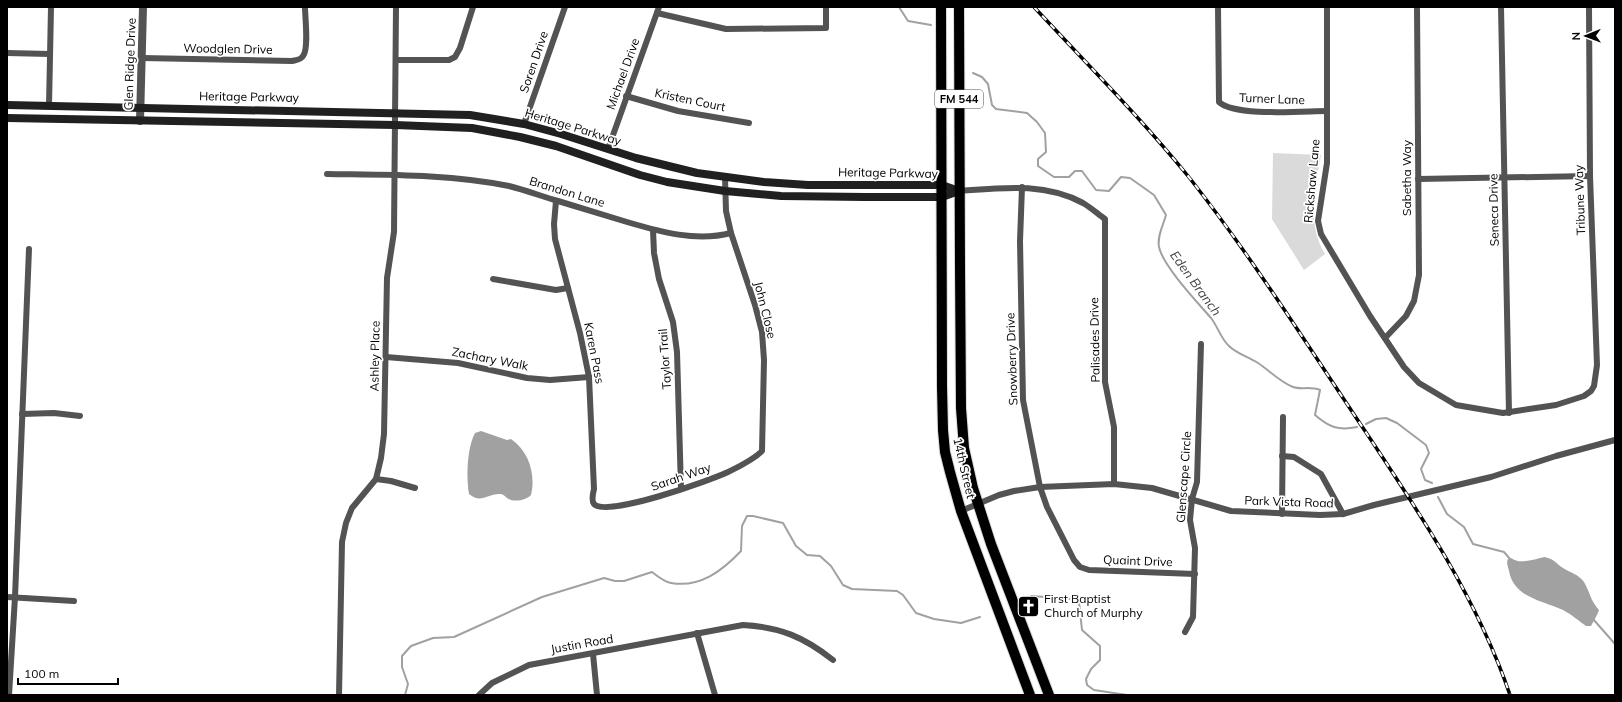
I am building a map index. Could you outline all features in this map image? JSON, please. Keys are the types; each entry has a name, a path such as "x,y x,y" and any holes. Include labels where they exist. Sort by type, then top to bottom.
{"main road":[{"name":"FM 544","path":"942,7 942,185"},
{"name":"FM 544","path":"959,7 959,191"},
{"name":"Heritage Parkway","path":"7,105 470,115 524,124 636,158 671,167 726,177 764,182 808,185 942,185 959,191"},
{"name":"Heritage Parkway","path":"7,118 395,125 472,128 520,137 556,146 647,176 693,187 781,196 942,197 959,191"},
{"path":"808,185 808,196"},
{"name":"14th Street","path":"942,185 943,430 945,452 961,511 1030,695"},
{"name":"14th Street","path":"959,191 962,429 964,448 978,503 991,544 1049,695"}],"street":[{"path":"49,106 51,7"},
{"name":"Glen Ridge Drive","path":"140,121 143,7"},
{"name":"Woodglen Drive","path":"142,58 300,60 304,56 306,48 305,7"},
{"name":"Ashley Place","path":"339,695 342,542 346,523 352,508 376,479 382,458 384,434 387,278 394,232 396,7"},
{"path":"396,60 449,60 455,57 460,48 473,7"},
{"name":"Soren Drive","path":"524,124 565,7"},
{"path":"658,10 726,29 826,28 826,7"},
{"name":"Turner Lane","path":"1218,7 1219,102 1224,107 1249,111 1327,111"},
{"name":"Rickshaw Lane","path":"1327,7 1327,163 1318,227 1370,316 1404,367 1419,383 1456,405 1509,413 1556,405 1584,396 1591,391"},
{"name":"Sabetha Way","path":"1385,338 1406,316 1414,300 1419,275 1417,7"},
{"name":"Seneca Drive","path":"1501,7 1509,413"},
{"name":"Tribune Way","path":"1589,7 1590,176 1597,365 1594,386 1591,391"},
{"name":"Michael Drive","path":"608,149 658,10"},
{"path":"7,53 50,54"},
{"name":"Kristen Court","path":"626,96 678,111 749,123"},
{"name":"Brandon Lane","path":"327,174 394,175 474,180 509,186 653,230 695,237 711,237 731,233"},
{"path":"1418,179 1590,176"},
{"name":"John Close","path":"726,177 726,211 731,233 755,305 762,332 764,360 762,451"},
{"path":"959,191 1022,187"},
{"name":"Palisades Drive","path":"1022,187 1047,189 1082,203 1105,219 1105,382 1114,427 1114,484"},
{"name":"Snowberry Drive","path":"1022,187 1020,241 1023,400 1040,487 1047,507 1074,560 1080,567"},
{"name":"Karen Pass","path":"556,201 554,224 555,239 586,357 589,377 594,489 593,500 594,504 601,508"},
{"name":"Taylor Trail","path":"653,230 655,260 659,279 673,322 678,352 681,489"},
{"path":"10,695 29,248"},
{"path":"493,279 556,290 568,288"},
{"name":"Glenscape Circle","path":"1185,632 1193,617 1195,574 1194,548 1190,520 1192,499 1197,482 1201,344"},
{"name":"Zachary Walk","path":"386,357 458,363 527,378 550,380 589,377"},
{"path":"22,414 54,413 80,416"},
{"path":"1282,514 1283,417"},
{"name":"Park Vista Road","path":"961,511 1009,492 1040,487 1114,484 1152,488 1231,511 1282,514 1343,514 1374,505 1491,477 1556,456 1615,440"},
{"name":"Sarah Way","path":"601,508 625,505 681,489 728,472 757,456 762,451"},
{"path":"1282,456 1294,457 1321,474 1343,514"},
{"path":"376,479 391,481 414,488"},
{"name":"Quaint Drive","path":"1080,567 1089,570 1195,574"},
{"path":"7,597 74,601"},
{"name":"Justin Road","path":"479,695 492,683 529,666 560,658 593,654 743,625 764,626 781,630 816,647 833,660"},
{"path":"697,633 715,695"},
{"path":"593,654 597,695"}],"shaded area":[{"path":"1273,153 1321,155 1316,180 1314,218 1319,242 1325,254 1304,270 1272,219"},
{"path":"481,431 507,440 511,439 522,450 527,457 532,472 533,480 531,495 529,497 516,501 510,500 501,494 477,498 469,494 467,471 470,446 475,433"},
{"path":"1545,557 1553,560 1563,568 1577,575 1584,582 1599,610 1591,626 1586,626 1563,610 1523,593 1512,580 1507,563 1508,559 1511,558 1523,561"}],"waterway":[{"name":"Eden Branch","path":"899,7 908,21 931,25"},
{"name":"Eden Branch","path":"973,73 982,77 988,84 992,105 996,109 1027,113 1037,122 1045,133 1046,152 1038,159 1038,166 1054,177 1069,177 1075,171 1082,171 1096,190 1109,191 1121,177 1130,178 1154,195 1166,215 1159,239 1159,247 1162,255 1174,274 1211,318 1226,343 1232,349 1258,363 1288,385 1296,388 1313,388 1320,390 1315,415 1329,425 1339,428 1357,427"},
{"name":"Eden Branch","path":"1366,424 1376,419 1386,418 1397,423 1426,445 1429,453 1421,469 1425,480 1432,483"},
{"name":"Eden Branch","path":"1438,497 1447,514 1464,527 1473,544 1504,552 1510,559"},
{"path":"405,695 408,684 402,667 402,656 411,646 433,638 454,637 542,597 604,578 615,581 624,581 652,572 671,583 682,584 701,580 718,571 741,551 742,526 747,516 783,523 796,546 807,555 820,556 831,566 843,585 852,589 897,591 903,595 916,613 934,619 961,623 980,617"},
{"path":"1031,596 1075,599 1079,602 1082,630 1100,646 1100,660 1091,669 1086,679 1087,685 1094,690 1127,695"},
{"name":"Eden Branch","path":"1593,619 1615,644"}],"railway":[{"path":"1034,7 1132,111 1170,154 1211,205 1254,265 1422,518 1462,587 1480,622 1510,695"}],"place":[{"name":"First Baptist Church of Murphy","path":"1028,606"}]}
